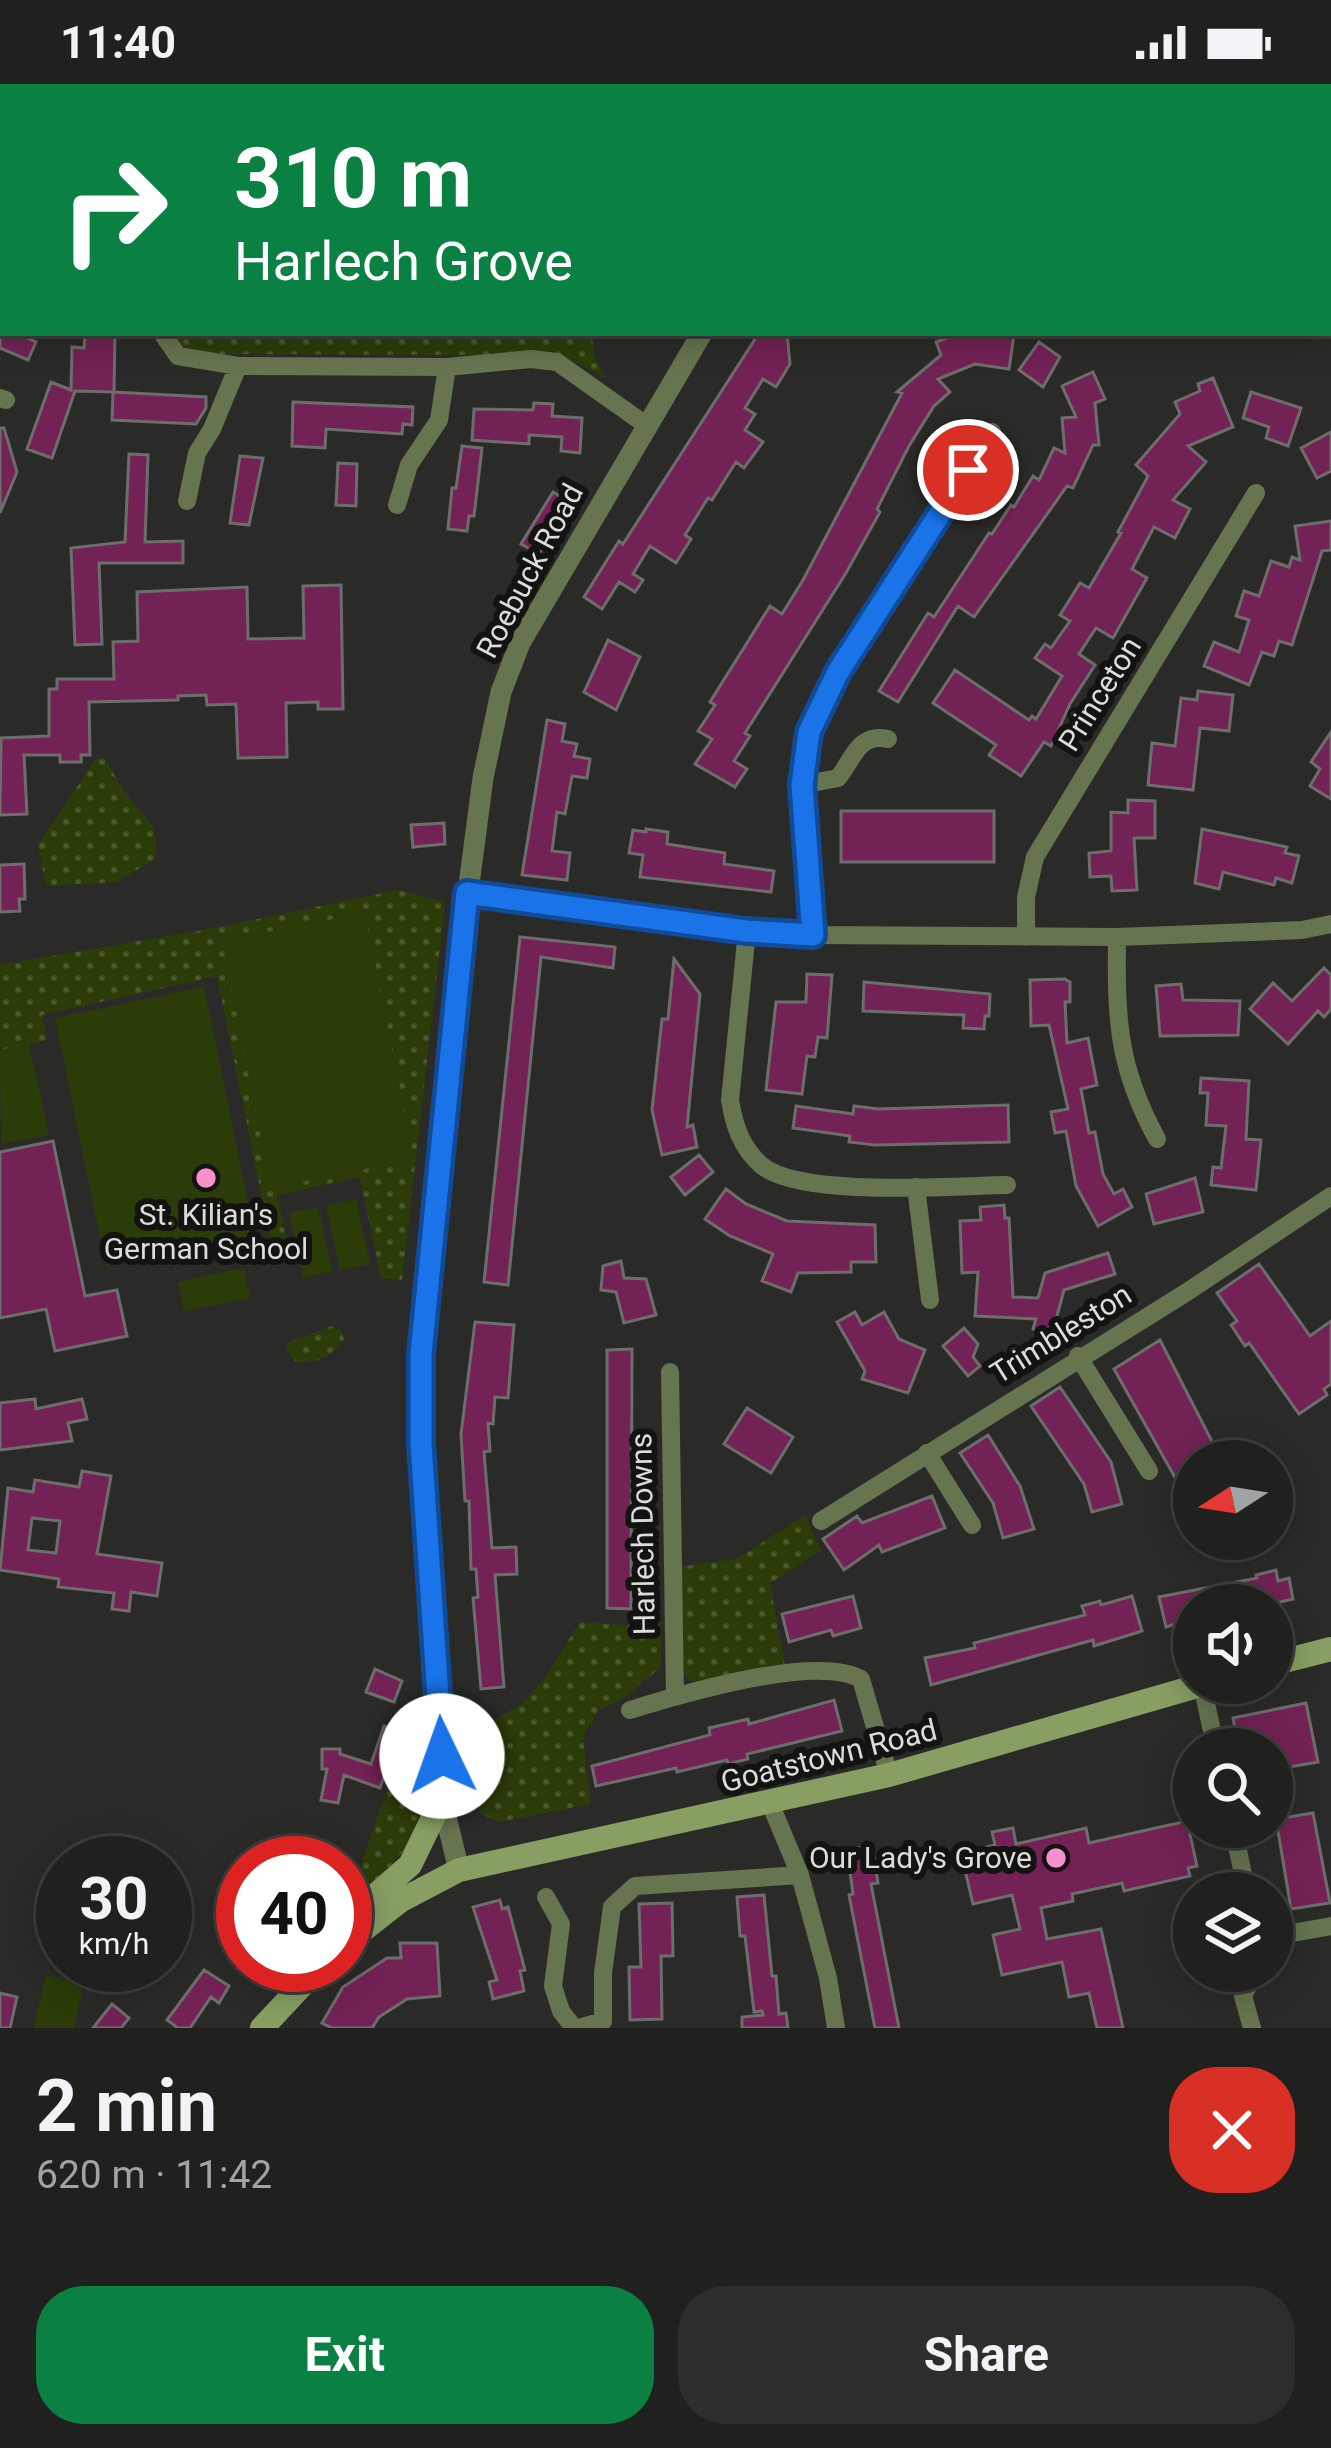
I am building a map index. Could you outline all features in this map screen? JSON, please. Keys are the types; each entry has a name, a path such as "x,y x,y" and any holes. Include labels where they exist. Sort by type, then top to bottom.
{"main road":[{"path":"1293,1658 1331,1648"},
{"name":"Goatstown Road","path":"459,1870 890,1775 1173,1693"},
{"path":"372,1902 410,1865 445,1793"},
{"path":"372,1922 400,1901 459,1870"},
{"path":"262,2028 296,1992"}],"street":[{"path":"164,336 178,356 238,366 447,367 531,359 557,362 646,425"},
{"name":"Roebuck Road","path":"459,1870 445,1793 421,1444 421,1354 467,893 492,727 520,643 700,336"},
{"path":"187,501 197,453 238,366"},
{"path":"397,506 410,465 440,419 447,367"},
{"path":"813,935 802,785 809,732 838,672 992,432"},
{"name":"Princeton","path":"1025,937 1026,897 1035,857 1256,493"},
{"path":"802,785 838,778 861,742 875,736 889,739"},
{"path":"467,893 746,931 813,935 1117,937 1331,925"},
{"path":"746,931 730,1100 743,1144 762,1166 808,1184 1007,1185"},
{"path":"1117,937 1116,1028 1136,1101 1157,1139"},
{"path":"916,1187 930,1300"},
{"name":"Trimbleston","path":"821,1521 1331,1196"},
{"path":"1078,1356 1149,1471"},
{"name":"Harlech Downs","path":"670,1372 675,1696"},
{"path":"927,1453 971,1526"},
{"path":"630,1710 675,1696 815,1668 847,1671 861,1678 890,1775"},
{"path":"770,1804 800,1875 828,1978 836,2028"},
{"path":"546,1898 561,1924 553,1986 561,2011 577,2028 603,2021 603,1973 612,1906 635,1886 800,1875"},
{"path":"1293,1927 1331,1926"},
{"path":"1245,1992 1252,2028"}],"green space":[{"path":"174,336 592,336 605,377 552,351 216,354 180,346"},
{"path":"104,758 152,825 155,859 116,882 46,886 38,844 96,759"},
{"path":"398,890 445,902 402,1280 381,1278 360,1177 277,1195 288,1248 272,1247 217,976 42,1015 47,1040 0,1050 0,965"},
{"path":"365,913 414,1159 271,1188 222,941"},
{"path":"204,987 255,1236 106,1266 55,1018"},
{"path":"29,1044 49,1135 1,1144 0,1050"},
{"path":"356,1199 370,1264 340,1270 326,1206"},
{"path":"318,1207 332,1271 303,1278 289,1213"},
{"path":"244,1268 250,1298 184,1311 178,1282"},
{"path":"332,1326 342,1331 344,1339 323,1358 295,1361 286,1349 287,1343"},
{"path":"805,1515 821,1551 770,1583 785,1666 697,1684 684,1675 679,1567 737,1559"},
{"path":"661,1615 661,1667 625,1697 599,1710 583,1736 591,1804 498,1822 482,1814 473,1798 470,1742 477,1730 522,1704 580,1622 637,1626"},
{"path":"417,1700 424,1777 420,1815 404,1850 372,1884 371,1836"},
{"path":"42,1992 82,1992 74,2028 34,2028"}],"building":[{"path":"0,336 23,336 36,342 28,360 0,348"},
{"path":"85,336 115,336 114,392 75,391 52,458 27,449 51,382 71,390 72,347 84,348"},
{"path":"757,336 787,336 790,364 776,387 763,379 745,408 755,414 745,430 763,442 744,468 736,462 712,500 708,498 685,535 691,539 676,563 650,546 633,574 643,580 635,592 619,582 602,609 584,597 619,541 623,544"},
{"path":"953,336 1014,336 1009,369 975,364 938,379 950,392 934,406 909,446 846,573 745,733 750,736 734,761 747,769 735,787 695,764 712,739 698,731 715,705 710,702 770,606 782,614 902,393 897,392 941,355 936,342"},
{"path":"1039,342 1060,357 1043,387 1019,370"},
{"path":"1093,372 1105,399 1095,403 1099,445 1093,445 1073,488 1067,486 974,617 958,606 898,702 879,691 928,613 934,617 1033,476 1039,480 1054,448 1065,453 1062,418 1076,417 1062,386"},
{"path":"1213,378 1233,427 1188,446 1206,462 1173,500 1190,509 1175,538 1154,527 1132,569 1147,578 1113,638 1096,628 1079,654 1095,665 1051,746 1044,742 1021,776 989,755 996,745 933,703 955,670 1029,720 1036,719 1062,676 1035,658 1045,644 1051,648 1070,621 1060,615 1080,583 1089,588 1121,533 1148,476 1136,465 1180,414 1175,402 1200,391 1198,384"},
{"path":"113,392 206,397 206,408 196,424 112,420"},
{"path":"1251,392 1301,408 1288,446 1266,438 1269,427 1243,418"},
{"path":"293,402 413,407 412,425 403,424 402,434 326,429 325,448 292,446"},
{"path":"534,403 553,404 552,416 582,418 580,453 561,451 562,437 529,435 529,444 472,440 474,409 533,410"},
{"path":"0,428 4,428 17,472 0,513"},
{"path":"1331,432 1331,471 1317,478 1301,448"},
{"path":"462,446 482,448 474,516 469,516 467,531 448,529"},
{"path":"129,454 148,455 145,542 183,541 183,563 99,563 102,644 75,645 71,548 125,542"},
{"path":"240,456 263,458 249,525 230,523"},
{"path":"338,463 357,464 356,506 336,505"},
{"path":"553,492 570,502 539,554 521,544"},
{"path":"1331,521 1331,550 1322,551 1292,645 1279,641 1274,656 1262,652 1249,685 1204,666 1214,642 1239,652 1249,620 1236,616 1244,591 1259,596 1271,561 1289,567 1292,557 1300,560 1295,526"},
{"path":"341,585 343,709 318,709 318,702 286,703 287,757 238,758 236,704 207,705 206,695 89,702 90,755 81,755 81,762 60,762 60,755 24,755 27,814 0,815 1,738 49,736 49,689 57,689 57,679 114,679 113,642 138,641 137,592 247,587 248,639 304,638 303,586"},
{"path":"608,640 640,657 616,710 584,692"},
{"path":"1198,691 1233,695 1229,731 1200,728 1193,790 1148,785 1152,743 1175,746 1181,698 1197,700"},
{"path":"547,720 565,724 562,741 577,744 574,756 590,759 587,778 572,776 565,814 557,812 552,851 570,853 567,880 522,875"},
{"path":"1331,732 1331,799 1310,786 1320,769 1311,762"},
{"path":"1128,800 1155,801 1155,838 1134,838 1137,890 1112,891 1111,876 1090,877 1089,853 1111,851 1111,812 1128,813"},
{"path":"841,811 994,811 994,862 841,862"},
{"path":"444,823 445,844 413,847 411,825"},
{"path":"1202,829 1287,847 1285,853 1299,856 1292,883 1276,878 1274,885 1223,872 1219,889 1195,883"},
{"path":"633,830 668,832 667,844 725,853 724,864 774,871 771,892 640,877 643,855 629,853"},
{"path":"24,864 25,899 19,899 20,911 0,912 0,865"},
{"path":"520,937 615,947 613,968 541,957 508,1285 484,1282"},
{"path":"674,959 700,994 687,1127 693,1125 697,1147 662,1155 652,1110"},
{"path":"1324,968 1331,975 1331,1009 1324,1017 1318,1011 1288,1044 1250,1009 1273,983 1292,1001"},
{"path":"807,974 832,975 827,1038 818,1037 815,1057 807,1056 802,1094 766,1090 776,1002 806,1002"},
{"path":"1030,980 1070,982 1070,1002 1065,1002 1067,1043 1088,1038 1097,1085 1081,1089 1089,1133 1095,1132 1103,1174 1114,1194 1123,1189 1132,1207 1098,1226 1076,1186 1066,1131 1055,1133 1051,1112 1068,1109 1049,1025 1031,1026"},
{"path":"864,982 990,994 989,1016 985,1016 984,1029 963,1028 964,1015 863,1011"},
{"path":"1181,984 1183,1000 1240,1001 1238,1035 1160,1036 1156,986"},
{"path":"1201,1078 1249,1081 1246,1139 1261,1140 1256,1190 1211,1185 1213,1167 1221,1168 1226,1126 1206,1125 1208,1093 1200,1093"},
{"path":"1008,1105 1009,1142 875,1145 849,1142 850,1136 793,1128 796,1106 853,1114 854,1106"},
{"path":"53,1141 85,1296 117,1290 127,1336 55,1351 46,1309 0,1318 0,1152"},
{"path":"699,1155 713,1172 685,1195 671,1177"},
{"path":"1195,1178 1203,1212 1154,1224 1146,1194"},
{"path":"726,1189 746,1204 787,1221 875,1225 876,1262 851,1262 851,1272 798,1273 791,1292 762,1281 773,1254 730,1236 705,1219"},
{"path":"1004,1205 1005,1218 1009,1218 1013,1297 1038,1298 1045,1273 1108,1253 1115,1274 1064,1290 1052,1335 1033,1329 1036,1319 975,1316 978,1272 962,1273 960,1221 981,1220 980,1207"},
{"path":"621,1261 624,1278 646,1279 656,1315 624,1323 616,1292 601,1290 603,1266"},
{"path":"1259,1264 1310,1336 1331,1321 1331,1384 1324,1389 1327,1395 1299,1414 1249,1343 1245,1346 1231,1325 1237,1321 1217,1293"},
{"path":"855,1312 862,1325 884,1312 899,1339 925,1350 908,1393 862,1379 865,1371 837,1322"},
{"path":"475,1322 514,1325 508,1398 495,1397 493,1424 488,1423 490,1451 484,1452 492,1548 516,1547 517,1574 495,1575 504,1687 481,1689 473,1598 478,1597 476,1569 471,1569 461,1434"},
{"path":"964,1328 978,1344 973,1357 980,1366 968,1376 943,1346"},
{"path":"1160,1340 1211,1440 1173,1440 1173,1474 1114,1369"},
{"path":"632,1349 631,1609 607,1608 607,1350"},
{"path":"1060,1387 1111,1462 1122,1504 1092,1512 1084,1484 1031,1406"},
{"path":"35,1399 36,1409 82,1399 87,1419 68,1423 72,1441 0,1450 0,1403"},
{"path":"747,1408 793,1437 771,1473 724,1444"},
{"path":"988,1435 1020,1486 1034,1529 1003,1538 993,1503 960,1453"},
{"path":"82,1471 111,1476 97,1554 162,1563 157,1596 131,1592 129,1611 112,1609 114,1593 58,1587 59,1579 0,1570 8,1488 33,1492 35,1480 79,1487","holes":["32,1518 60,1521 56,1553 28,1550"]},
{"path":"932,1496 945,1528 882,1552 879,1545 844,1570 823,1539 857,1516 862,1523"},
{"path":"1276,1570 1278,1581 1289,1578 1290,1584 1226,1584"},
{"path":"1173,1594 1173,1625 1166,1627 1159,1597"},
{"path":"853,1596 861,1628 833,1636 831,1630 789,1642 782,1614"},
{"path":"1132,1596 1142,1631 931,1685 925,1658 1085,1615 1082,1606"},
{"path":"375,1669 402,1681 394,1702 366,1692"},
{"path":"834,1700 842,1731 747,1754 748,1759 728,1764 727,1760 677,1772 676,1768 596,1786 592,1766 710,1735 709,1728 748,1719 749,1724"},
{"path":"1306,1703 1318,1762 1293,1766 1293,1728 1235,1728 1233,1718"},
{"path":"384,1726 400,1732 380,1788 344,1775 338,1803 321,1800 327,1769 322,1769 322,1749 340,1749 340,1754 371,1764"},
{"path":"1313,1813 1330,1903 1293,1909 1293,1872 1285,1872 1281,1848 1293,1848 1293,1816"},
{"path":"1173,1824 1173,1848 1193,1848 1197,1866 1188,1868 1189,1872 1173,1872 1173,1880 1124,1891 1122,1883 1072,1894 1073,1901 1041,1908 1047,1939 1101,1929 1123,2028 1097,2028 1089,1993 1069,1997 1062,1962 1002,1975 993,1935 1020,1929 1012,1895 973,1904 961,1853 995,1845 992,1832 1013,1828 1016,1844 1086,1828 1089,1843"},
{"path":"872,1846 878,1883 871,1884 899,2028 875,2028 849,1895 853,1894 847,1849"},
{"path":"764,1895 772,1976 776,1976 779,2014 786,2013 788,2028 742,2028 742,2017 763,2015 754,2012 737,1897"},
{"path":"500,1900 502,1909 508,1907 525,1970 520,1971 524,1991 493,1999 489,1982 497,1980 473,1907"},
{"path":"672,1903 673,1956 661,1956 662,2019 630,2020 629,1967 641,1967 639,1904"},
{"path":"400,1943 437,1943 440,1996 407,1999 379,2017 372,2028 332,2028 322,2023 340,1992 372,1992 372,1968 387,1958 401,1958"},
{"path":"204,1970 216,1978 216,1992 225,1992 219,2003 211,1997 190,2028 178,2028 167,2020"},
{"path":"0,1993 17,1997 10,2028 0,2028"},
{"path":"112,2004 129,2018 121,2028 93,2028"}],"place":[{"name":"St. Kilian's German School","path":"206,1178"},
{"name":"Our Lady's Grove","path":"1056,1858"}],"route":[{"path":"442,1756 421,1444 421,1354 467,893 746,931 813,935 802,785 809,732 838,672 968,470"}]}
